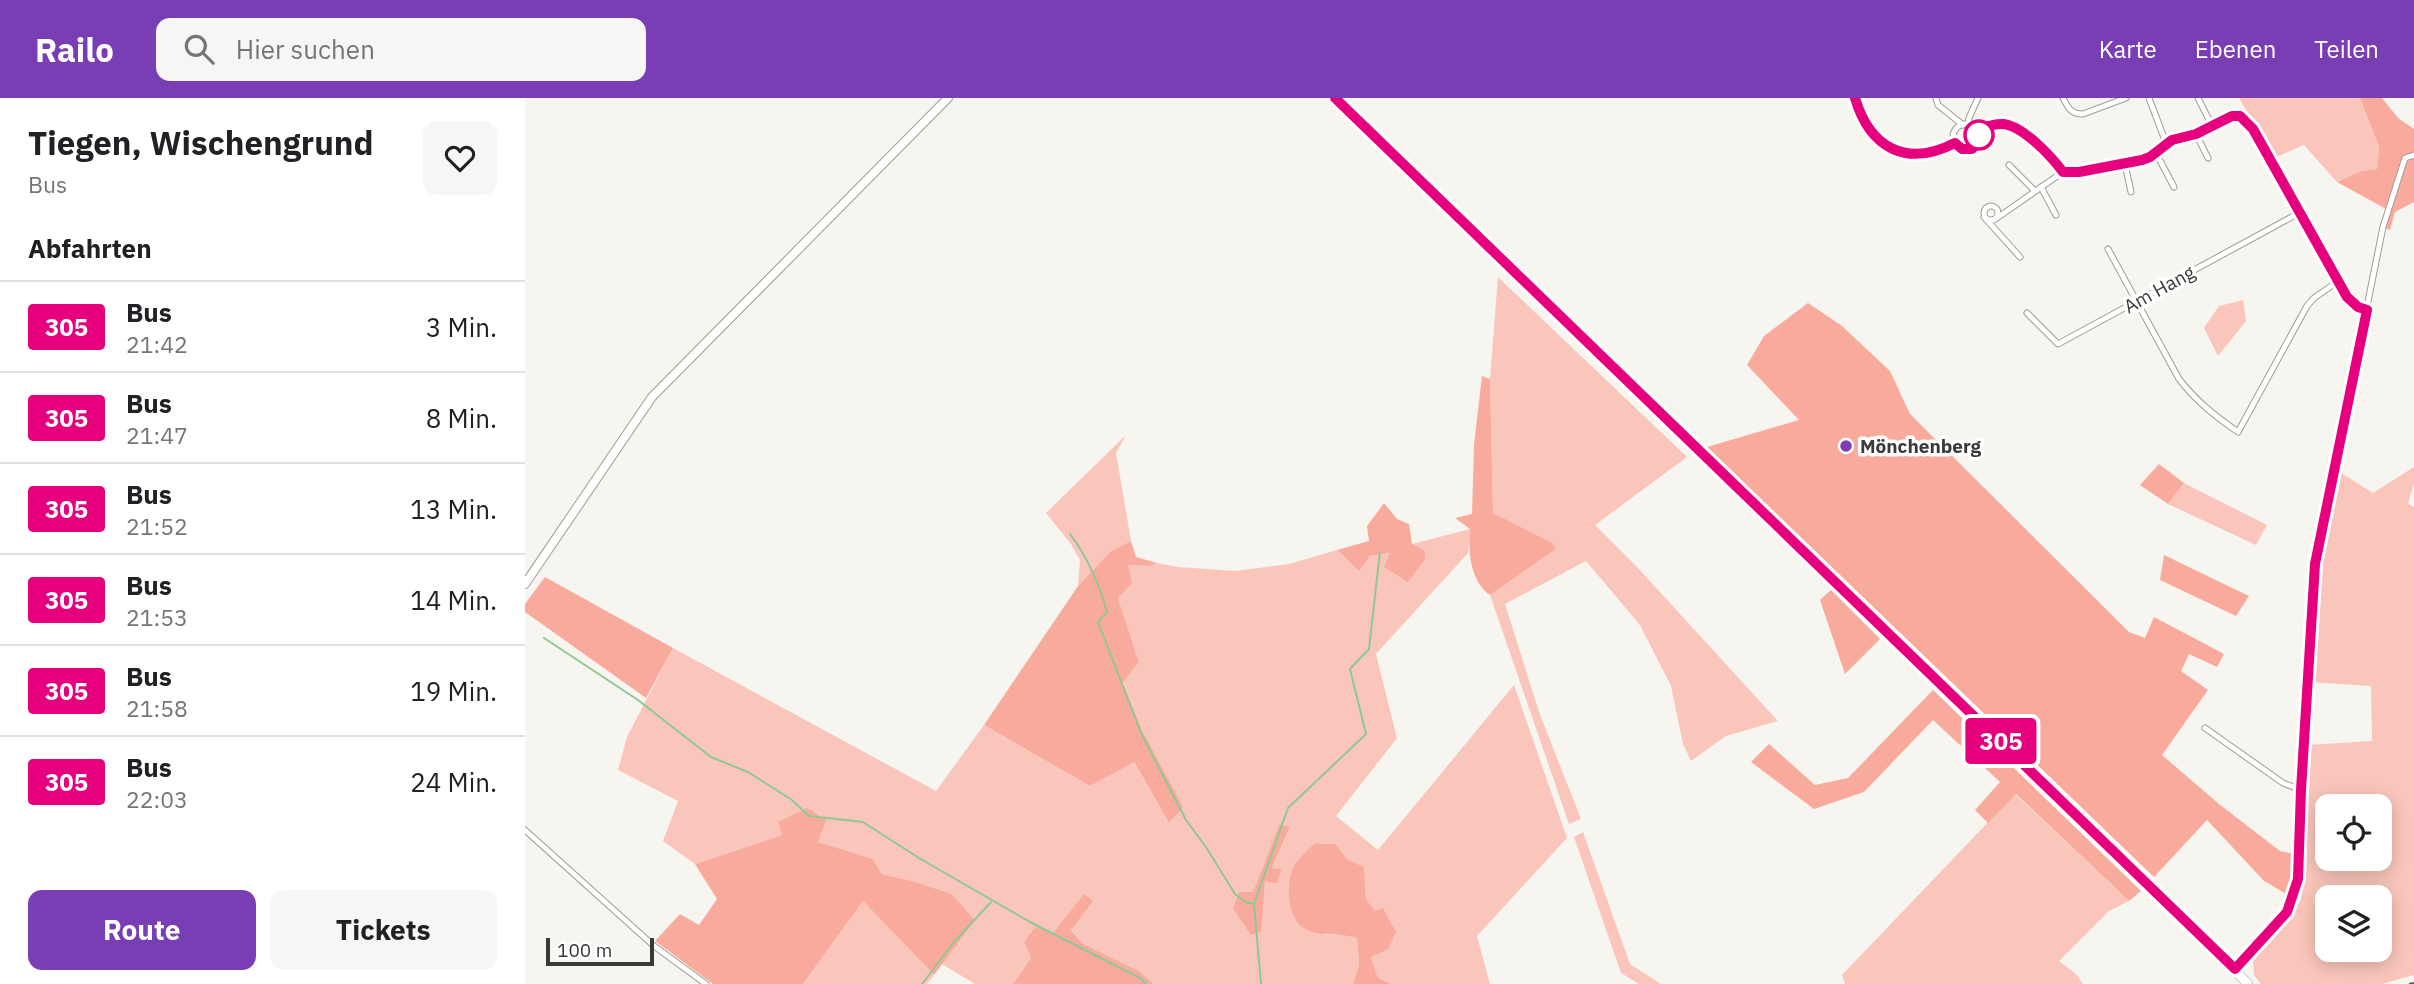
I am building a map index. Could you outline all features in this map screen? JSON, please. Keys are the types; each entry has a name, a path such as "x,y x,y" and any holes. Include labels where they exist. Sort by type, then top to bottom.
{"main road":[{"path":"525,584 528,574 652,397 948,98"},
{"path":"1335,98 2248,984"}],"street":[{"path":"1855,98 1868,131 1889,147 1916,155 1928,154 1955,143"},
{"path":"1936,98 1938,105 1976,130 1998,124 2015,128 2043,150 2063,172"},
{"path":"1976,130 1978,142 1972,149 1962,149 1955,143 1955,130 1965,125 1978,98"},
{"path":"2063,98 2070,111 2077,114 2084,114 2126,98"},
{"path":"2150,98 2166,143"},
{"path":"2198,98 2212,126"},
{"path":"1984,216 1987,220 1994,220 2063,172 2079,172 2142,160 2156,153 2166,143 2196,134 2232,116 2240,116 2246,120 2337,282 2347,297 2358,307 2367,310"},
{"path":"2196,134 2208,158"},
{"path":"2156,153 2174,187"},
{"path":"2235,969 2287,912 2298,879 2315,564 2383,227 2405,158 2414,155"},
{"path":"2125,164 2131,192"},
{"path":"2009,165 2038,189 2056,215"},
{"path":"1984,216 1985,209 1992,205 1999,212 1994,220"},
{"name":"Am Hang","path":"2027,313 2058,344 2299,213"},
{"path":"1984,216 2021,257"},
{"path":"2108,249 2185,387 2208,411 2238,432 2307,306 2337,282"},
{"path":"2205,728 2283,783 2301,790"},
{"path":"525,830 653,946 706,984"}],"shaded area":[{"path":"2239,98 2360,98 2379,147 2377,169 2361,171 2337,182 2304,145 2274,158"},
{"path":"2360,98 2382,98 2398,118 2414,129 2414,202 2395,212 2390,230 2381,226 2386,209 2337,182 2361,171 2377,169 2379,147"},
{"path":"1498,277 1687,457 1595,525 1778,721 1726,736 1691,761 1683,744 1671,686 1640,625 1586,561 1505,604 1539,712 1581,819 1569,824 1490,595 1556,549 1493,513 1490,379"},
{"path":"2243,300 2246,321 2218,356 2204,328 2219,306"},
{"path":"1808,303 1842,326 1890,371 1910,414 2129,632 2145,638 2154,617 2224,654 2217,667 2189,654 2181,671 2208,690 2162,755 2280,851 2294,854 2288,895 2264,881 2207,820 2154,877 1707,447 1799,420 1747,365 1764,336"},
{"path":"1482,376 1490,379 1493,513 1552,543 1556,549 1490,595 1474,574 1469,547 1470,529 1455,518 1472,514 1474,445"},
{"path":"1126,435 1116,453 1131,541 1111,551 1078,586 1080,560 1046,513"},
{"path":"2159,464 2184,483 2168,504 2140,485"},
{"path":"2414,467 2414,483 2408,504 2414,507 2414,975 2382,984 2261,984 2254,975 2253,961 2290,919 2301,899 2305,876 2308,745 2372,741 2371,686 2310,682 2317,581 2338,471 2373,493"},
{"path":"2184,483 2267,525 2256,545 2168,504"},
{"path":"1384,503 1397,519 1409,524 1412,544 1425,551 1425,559 1408,582 1384,567 1390,553 1370,556 1359,571 1337,550 1369,541 1367,526"},
{"path":"1470,529 1468,553 1376,654 1397,738 1336,816 1378,850 1514,685 1567,838 1477,936 1490,984 1392,984 1378,978 1371,957 1375,912 1366,899 1364,867 1347,859 1336,844 1315,843 1295,865 1325,935 1348,935 1357,938 1359,965 1353,984 1153,984 1139,971 1083,944 1071,929 1093,901 1054,932 1035,927 1024,942 1031,958 1013,984 975,984 942,964 975,920 952,894 882,874 873,859 783,835 695,864 663,841 678,801 618,770 627,737 673,648 936,791 984,725 1090,786 1133,761 1169,823 1143,732 1123,681 1139,662 1118,598 1128,565 1150,566 1157,563 1235,571 1289,564 1337,550 1359,571 1370,556 1391,553 1412,544","holes":["1279,826 1290,828 1272,868 1281,869 1275,884 1265,881 1264,890 1233,908 1239,893 1253,892"]},
{"path":"1131,541 1136,557 1157,563 1150,566 1128,565 1132,583 1118,598 1139,662 1123,682 1143,732 1183,807 1169,823 1134,762 1090,786 984,725 1078,586 1111,551"},
{"path":"2164,555 2249,596 2236,616 2160,580"},
{"path":"545,577 673,648 646,698 525,612 525,604"},
{"path":"1831,590 1880,639 1845,674 1820,600"},
{"path":"1933,690 2141,891 2129,901 2016,794 1988,823 1975,810 2000,782 1933,720 1864,792 1814,809 1751,762 1769,744 1815,785 1848,778"},
{"path":"2015,794 2129,901 2109,911 2059,961 2076,974 2083,984 1845,984 1842,975"},
{"path":"807,808 826,820 818,842 873,859 882,874 952,894 975,920 934,975 863,901 803,984 713,984 655,941 680,914 699,925 717,899 695,864 782,835 778,822"},
{"path":"1279,825 1290,827 1272,868 1282,869 1276,884 1265,881 1261,931 1251,935 1233,908 1239,892 1253,892"},
{"path":"1583,832 1630,964 1661,984 1639,984 1621,973 1574,837"},
{"path":"1315,843 1336,844 1347,859 1364,867 1366,899 1375,911 1383,908 1396,932 1388,949 1371,957 1378,978 1392,984 1353,984 1359,965 1357,938 1310,931 1298,923 1289,897 1290,878 1298,860"},
{"path":"1084,894 1093,901 1071,930 1083,944 1139,971 1153,984 1013,984 1031,958 1024,942 1035,927 1054,932"},
{"path":"863,901 934,975 927,984 803,984"}],"waterway":[{"path":"1070,534 1088,562 1100,591 1107,612 1098,622 1141,733 1186,820 1235,894 1245,902 1254,904"},
{"path":"1261,984 1254,904 1288,808 1366,734 1350,669 1369,649 1380,552"},
{"path":"544,638 638,700 711,757 748,772 792,800 809,816 863,822 919,858 1030,922 1140,978 1146,984"},
{"path":"922,984 954,942 991,902"}],"railway":[{"path":"2409,984 2414,983"}],"bus line":[{"name":"305","path":"1335,98 2235,969 2287,912 2298,879 2315,564 2367,310 2358,307 2347,297 2337,282 2253,129 2240,116 2232,116 2196,134 2172,140 2142,160 2079,172 2063,172 2024,133 2006,124 1976,130 1979,134 1978,142 1972,149 1962,149 1955,143 1928,154 1905,153 1889,147 1868,131 1855,98"}],"place":[{"name":"Mönchenberg","path":"1846,446"}]}
